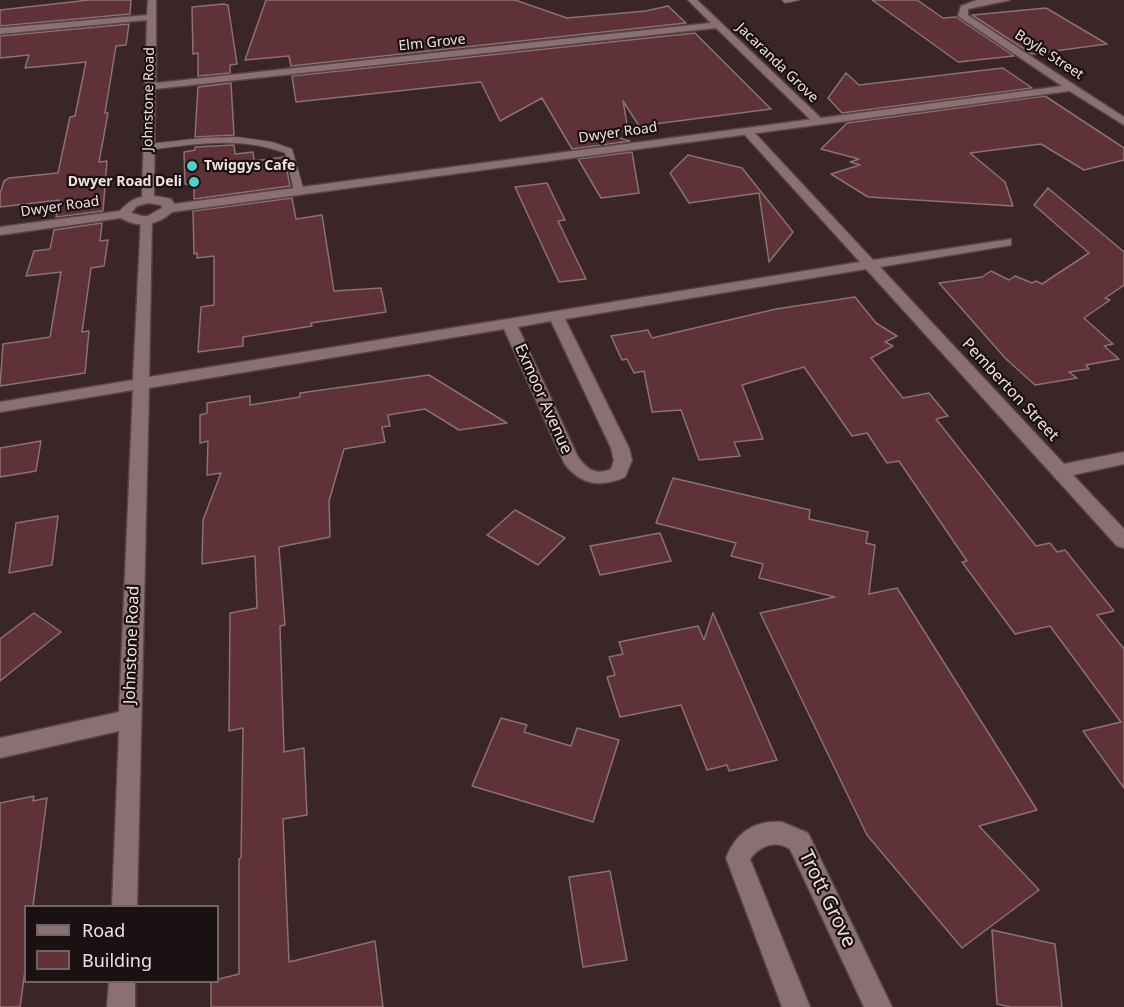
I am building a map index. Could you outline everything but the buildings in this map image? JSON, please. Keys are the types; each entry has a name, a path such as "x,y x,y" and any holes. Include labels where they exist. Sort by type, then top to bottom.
{"street":[{"name":"Johnstone Road","path":"148,199 149,87 153,0"},
{"name":"Jacaranda Grove","path":"692,0 818,121"},
{"name":"Boyle Street","path":"1006,0 977,3 964,8 963,16 1124,122"},
{"path":"0,31 151,17"},
{"name":"Elm Grove","path":"149,87 718,25"},
{"name":"Dwyer Road","path":"146,220 159,217 168,209 1072,88"},
{"name":"Pemberton Street","path":"747,131 1124,541"},
{"path":"146,220 131,220 124,214 124,210 133,203 148,199 166,202 168,209"},
{"name":"Dwyer Road","path":"0,231 124,214"},
{"name":"Johnstone Road","path":"124,905 146,220"},
{"path":"870,264 1006,242"},
{"name":"Exmoor Avenue","path":"142,384 870,264"},
{"name":"Exmoor Avenue","path":"509,324 570,459 578,470 592,479 608,479 619,473 623,460 620,448 556,316"},
{"path":"0,407 142,384"},
{"path":"1061,471 1124,458"},
{"path":"0,748 129,719"},
{"name":"Trott Grove","path":"795,1007 738,858 742,846 749,839 776,832 788,833 800,841 878,1007"},
{"path":"121,1007 122,983"}],"lane":[{"path":"786,1 797,0"},
{"path":"149,147 234,138 275,144 290,151 299,191"}],"place":[{"name":"Twiggys Cafe","path":"192,166"},
{"name":"Dwyer Road Deli","path":"194,182"}]}
